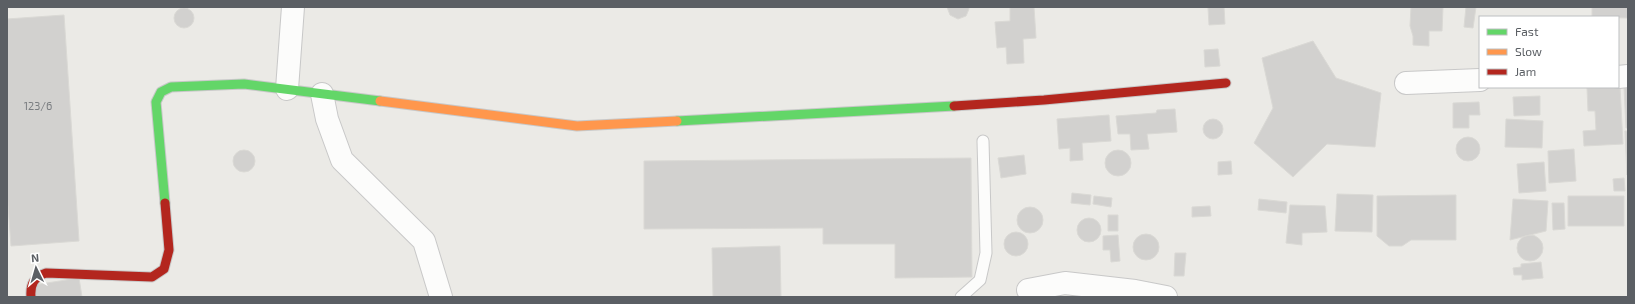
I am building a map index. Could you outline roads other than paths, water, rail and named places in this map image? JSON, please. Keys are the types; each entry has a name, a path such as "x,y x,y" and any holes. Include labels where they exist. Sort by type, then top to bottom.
{"street":[{"path":"286,89 293,7"},
{"path":"1406,84 1479,80"},
{"path":"31,297 30,286 37,276 46,272 152,277 164,269 169,250 156,102 161,92 171,87 244,84 577,126 775,117 1044,100 1226,83"},
{"path":"322,94 327,119 342,160 424,241 441,297"},
{"path":"1028,290 1064,283 1135,291 1166,297"}],"lane":[{"path":"961,297 980,280 986,253 983,141"}]}
